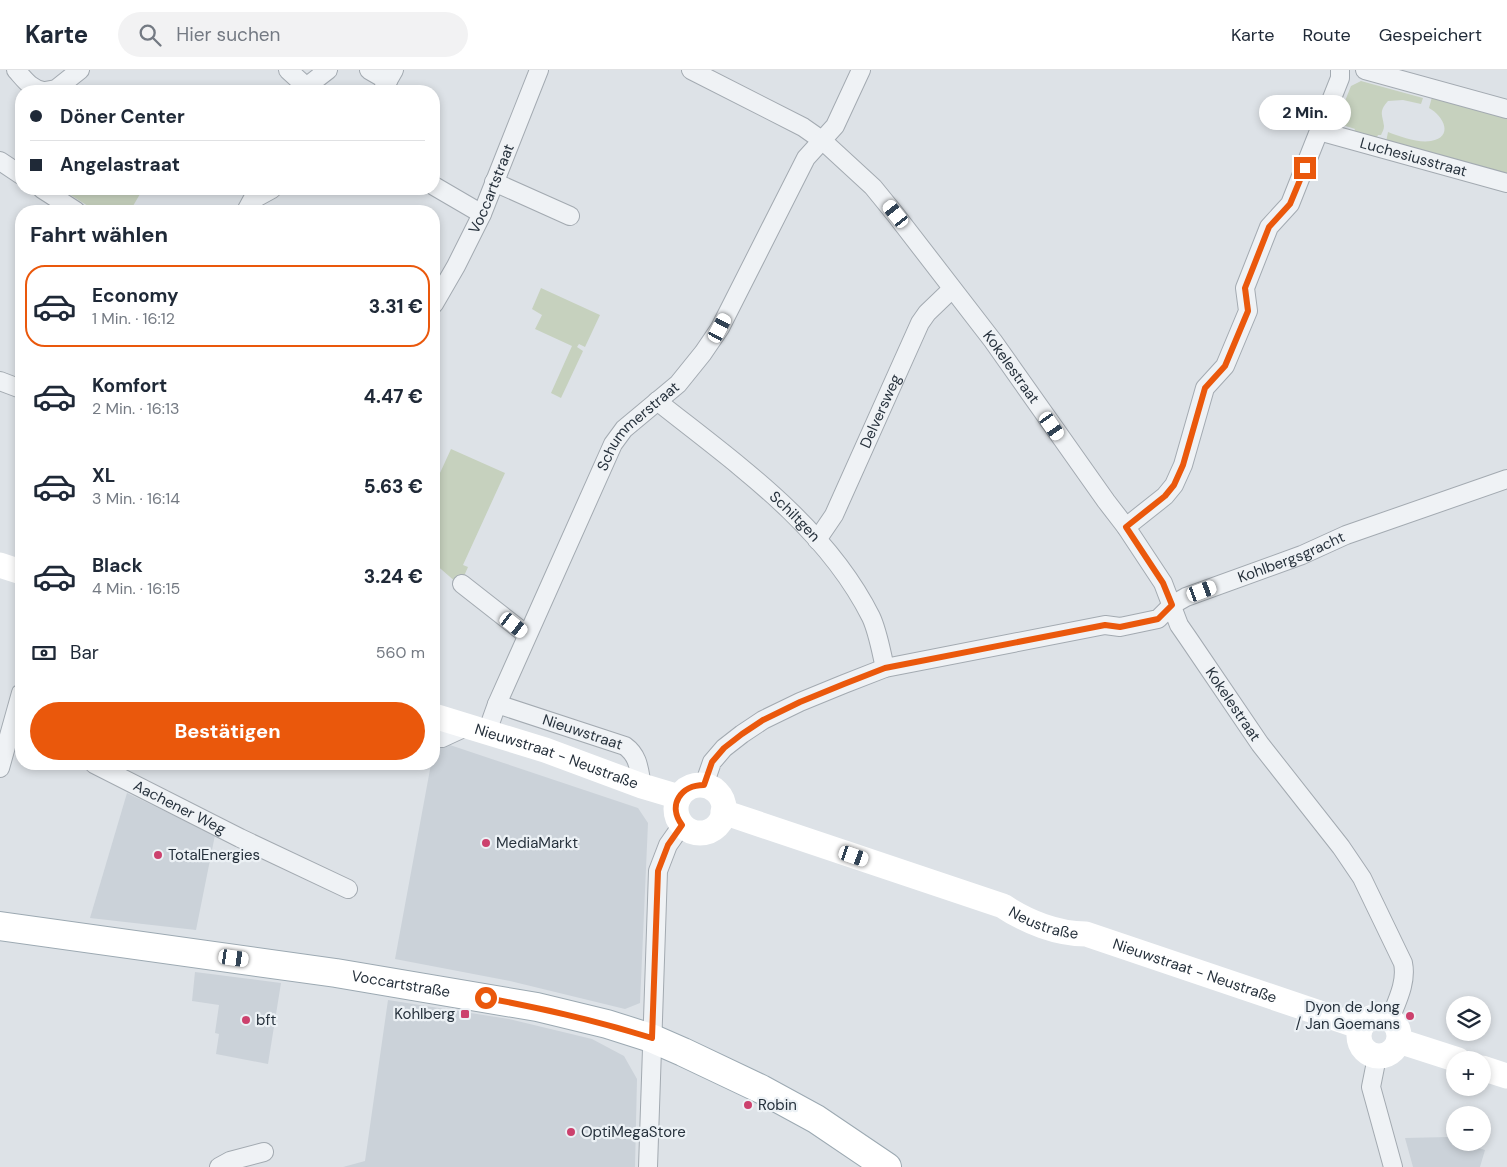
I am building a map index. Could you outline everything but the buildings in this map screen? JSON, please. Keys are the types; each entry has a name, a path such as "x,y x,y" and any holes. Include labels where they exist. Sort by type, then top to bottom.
{"main road":[{"name":"Voccartstraße","path":"0,926 270,963 537,1007 582,1018 652,1038 696,1057 816,1119 887,1167"}],"street":[{"path":"16,70 29,85"},
{"path":"62,85 80,70"},
{"path":"288,70 305,85"},
{"path":"313,85 328,70"},
{"path":"369,70 388,81"},
{"name":"Voccartstraat","path":"440,294 482,214 539,70"},
{"name":"Kokelestraat","path":"691,70 803,127 823,141 873,187 993,341 1126,527 1163,583 1179,625 1260,744 1341,847 1362,878 1403,963 1405,971 1395,1030"},
{"name":"Schummerstraat","path":"478,729 497,704 613,444 624,428 678,384 720,328 806,158 835,126 861,70"},
{"path":"1126,527 1165,496 1174,485 1183,465 1205,388 1225,366 1248,311 1245,288 1269,227 1290,204 1340,78 1340,70"},
{"path":"1365,70 1507,109"},
{"name":"Luchesiusstraat","path":"1320,131 1507,183"},
{"path":"0,161 15,171"},
{"path":"494,182 570,216"},
{"path":"440,190 482,214"},
{"path":"51,195 67,205"},
{"path":"249,205 252,200 261,195"},
{"name":"Delversweg","path":"817,540 837,510 920,323 927,312 952,289"},
{"path":"0,381 15,387"},
{"name":"Schiltgen","path":"658,401 779,500 817,540 852,585 871,618 885,668"},
{"name":"Kohlbergsgracht","path":"704,785 712,762 724,748 763,720 800,702 885,668 1105,625 1120,627 1158,619 1172,605 1186,598 1302,555 1346,535 1507,479"},
{"path":"0,565 15,570"},
{"path":"462,584 527,635"},
{"name":"Nieuwstraat","path":"497,704 626,746 637,758 642,786"},
{"name":"Nieuwstraat - Neustraße","path":"440,718 546,750 642,786 679,797"},
{"path":"0,768 15,728"},
{"path":"440,737 478,729"},
{"name":"Aachener Weg","path":"106,770 240,838 348,889"},
{"path":"704,785 719,794 724,806 724,812 717,825 705,832 696,832 682,825 677,816 677,802 679,797 689,787 704,785"},
{"name":"Neustraße","path":"724,812 1003,906 1020,917 1045,926 1069,934 1086,934"},
{"path":"648,1167 658,871 668,845 682,825"},
{"name":"Nieuwstraat - Neustraße","path":"1086,934 1361,1027"},
{"path":"1395,1030 1396,1048 1392,1053 1377,1057 1367,1053 1360,1045 1359,1033 1361,1027 1366,1020 1380,1016 1395,1030 1446,1054"},
{"path":"1377,1057 1371,1087 1393,1167"},
{"path":"1491,1071 1507,1076"},
{"path":"219,1167 230,1161 264,1152"}],"shaded area":[{"path":"440,742 638,808 648,823 640,1003 625,1009 510,981 395,959 430,770 440,770"},
{"name":"TotalEnergies","path":"127,793 215,835 196,930 90,918"},
{"name":"bft","path":"195,972 281,983 268,1064 216,1054 219,1034 215,1033 219,1005 192,1001"},
{"path":"388,1000 509,1019 592,1039 624,1056 637,1079 635,1167 343,1167 365,1161"},
{"path":"1446,1137 1446,1151 1485,1151 1480,1167 1413,1167 1405,1138"}],"green space":[{"path":"1361,81 1423,98 1421,104 1403,100 1388,101 1382,111 1383,130 1376,139 1353,134 1355,129 1342,124 1339,116 1351,86"},
{"path":"1432,97 1507,115 1507,175 1386,142 1388,132 1420,141 1438,139 1444,131 1444,126 1439,116 1429,108"},
{"path":"71,195 139,195 134,205 86,205"},
{"path":"541,288 600,315 585,347 579,344 577,347 583,351 561,398 551,393 572,346 535,329 542,315 532,309"},
{"path":"451,449 505,473 463,565 468,567 464,576 457,583 440,568 440,473"}],"place":[{"name":"MediaMarkt","path":"486,843"},
{"name":"TotalEnergies","path":"158,855"},
{"name":"Kohlberg","path":"465,1014"},
{"name":"Dyon de Jong / Jan Goemans","path":"1410,1016"},
{"name":"bft","path":"246,1020"},
{"name":"Robin","path":"748,1105"},
{"name":"OptiMegaStore","path":"571,1132"}],"route":[{"path":"486,998 537,1007 607,1024 652,1038 658,871 668,845 682,825 677,816 679,797 689,787 704,785 712,762 724,748 763,720 800,702 885,668 1105,625 1120,627 1158,619 1172,605 1163,583 1126,527 1165,496 1174,485 1183,465 1205,388 1225,366 1248,311 1245,288 1269,227 1290,204 1305,168"}]}
